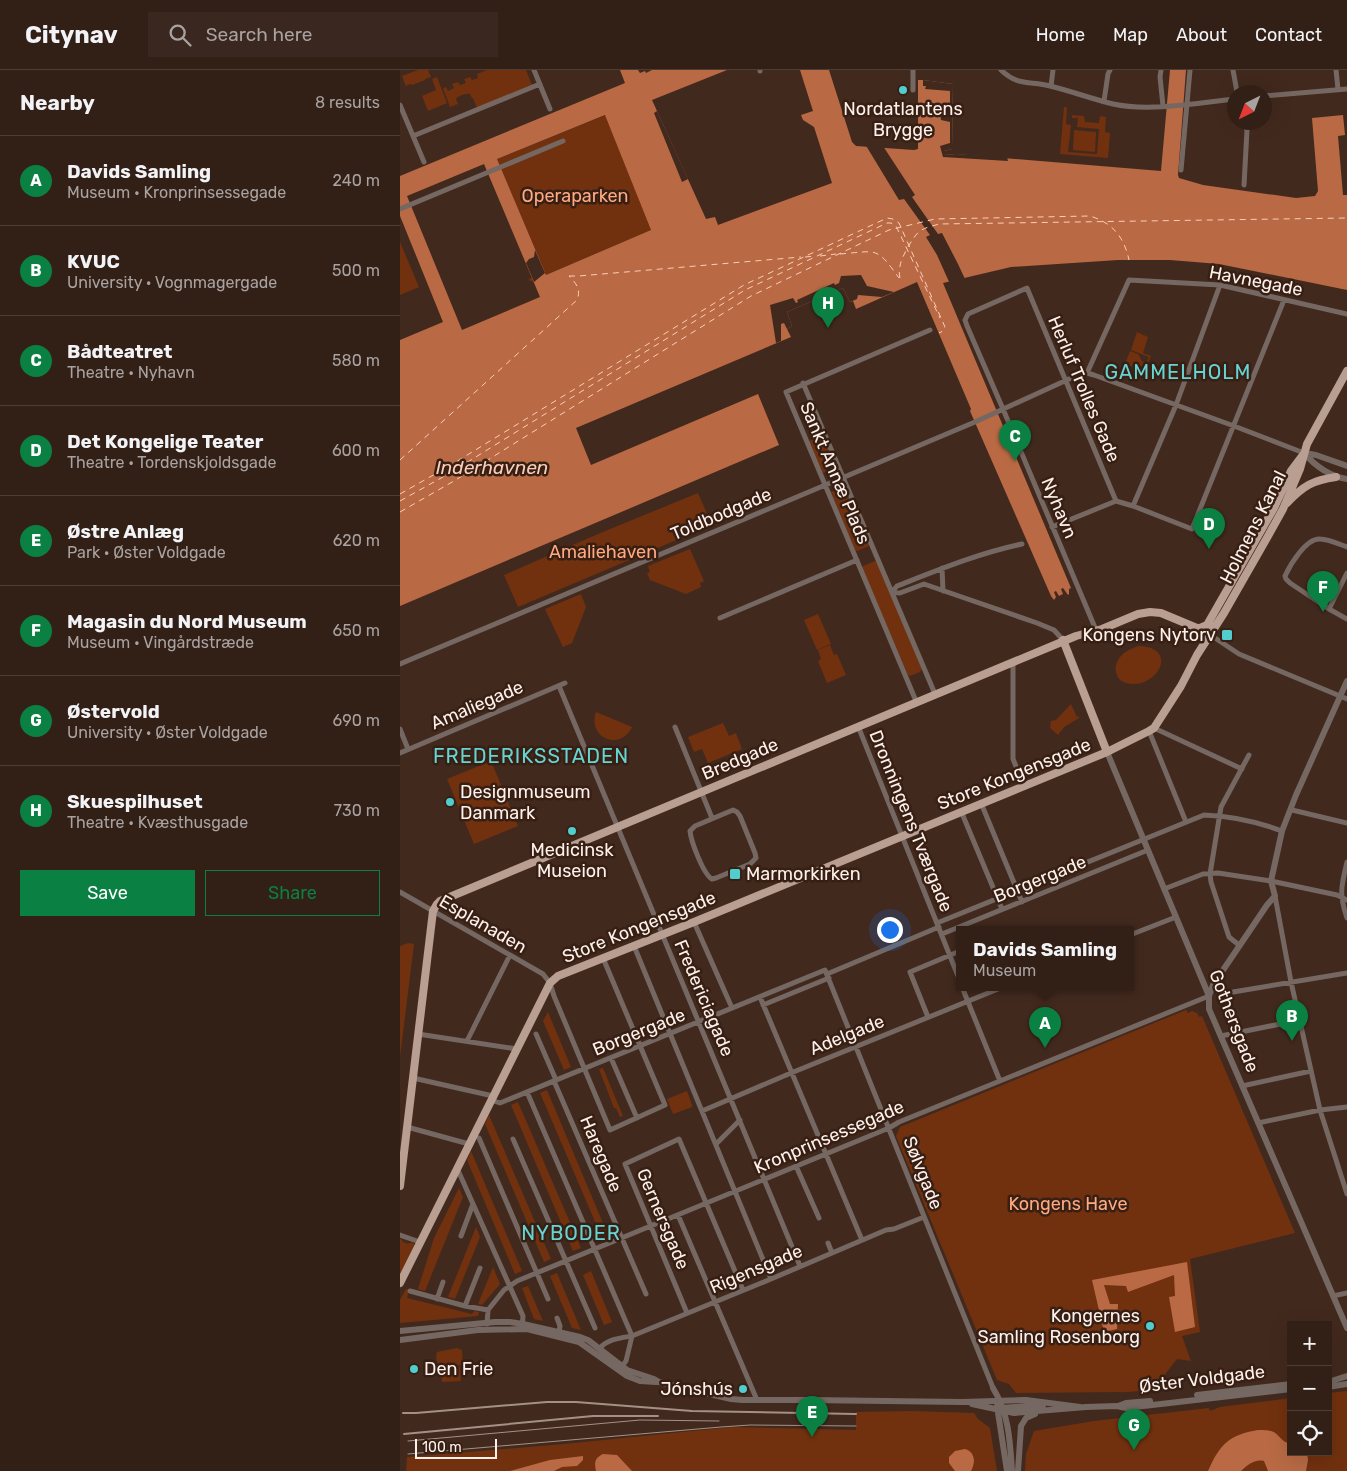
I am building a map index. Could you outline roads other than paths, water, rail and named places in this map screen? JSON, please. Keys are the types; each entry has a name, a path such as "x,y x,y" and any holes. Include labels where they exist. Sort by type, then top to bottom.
{"main road":[{"path":"1304,453 1307,444 1347,371"},
{"name":"Holmens Kanal","path":"1210,635 1283,509 1300,468 1304,453"},
{"name":"Holmens Kanal","path":"1200,628 1207,625 1215,613 1274,508 1291,471 1304,453"},
{"path":"1283,509 1296,494 1308,485 1324,479 1336,478"},
{"path":"1198,652 1202,639 1200,628 1162,613 1138,614 1063,640 1107,752 1151,730 1181,686 1198,652 1210,635"},
{"name":"Bredgade","path":"433,911 440,900 1063,640"},
{"name":"Store Kongensgade","path":"400,1283 550,983 558,976 1107,752"},
{"path":"400,1186 433,911"}],"street":[{"path":"534,70 550,109"},
{"path":"913,70 913,90"},
{"path":"1001,70 1015,81 1052,86 1114,104 1163,106 1227,100"},
{"path":"1052,86 1053,70"},
{"path":"1104,102 1110,70"},
{"path":"1161,70 1163,106"},
{"path":"1182,170 1190,70"},
{"path":"1232,70 1235,85"},
{"path":"1336,70 1338,89"},
{"path":"413,136 540,84"},
{"path":"1272,95 1347,89"},
{"path":"400,105 424,162"},
{"path":"1244,185 1246,130"},
{"path":"400,209 502,167 518,158 563,141"},
{"name":"Havnegade","path":"1087,373 1129,280 1220,285 1347,314"},
{"path":"1133,506 1176,405 1220,285"},
{"name":"Herluf Trolles Gade","path":"968,314 1027,288 1116,502"},
{"path":"1052,527 1116,502 1133,506 1192,529 1284,300"},
{"name":"Nyhavn","path":"968,314 965,320 967,326 1096,630"},
{"path":"804,383 930,330"},
{"path":"1087,373 1304,453 1316,455 1347,466"},
{"name":"Toldbodgade","path":"400,664 998,413 1080,374 1087,373"},
{"name":"Sankt Annæ Plads","path":"916,701 786,392 804,383 935,694"},
{"name":"Holmens Kanal","path":"1304,453 1314,464 1336,478 1347,479"},
{"path":"1347,546 1320,539 1315,540 1300,552 1286,573 1286,579 1290,583 1347,619"},
{"path":"892,592 897,586 942,568 997,549 1022,544"},
{"path":"720,618 857,560"},
{"path":"942,568 943,591"},
{"path":"1329,609 1347,576"},
{"path":"920,577 924,584 1054,630 1063,640"},
{"path":"892,592 900,593 924,584"},
{"path":"1200,628 1239,654 1344,698"},
{"path":"1013,661 1013,759 1024,786"},
{"path":"1347,681 1344,698 1296,795 1292,810 1282,831 1271,881 1320,1110 1347,1194"},
{"name":"Amaliegade","path":"400,753 565,683"},
{"name":"Fredericiagade","path":"559,686 800,1266"},
{"name":"Dronningens Tværgade","path":"858,726 956,971"},
{"path":"675,727 712,818"},
{"path":"400,729 408,749"},
{"path":"1151,730 1242,769"},
{"path":"1151,730 1186,822"},
{"name":"Gothersgade","path":"1107,752 1209,996 1209,1009 1220,1036 1347,1328"},
{"path":"1240,945 1229,937 1210,874 1221,807 1249,754"},
{"path":"981,803 1022,902"},
{"path":"1292,810 1347,823"},
{"path":"729,811 737,812 756,855 755,860 750,864 713,879 707,875 690,836 690,831 695,826 712,818 729,811"},
{"path":"961,811 1002,910"},
{"name":"Borgergade","path":"763,1005 827,974 998,898 1204,815 1219,816 1282,831"},
{"name":"Borgergade","path":"962,926 1148,850"},
{"path":"1347,862 1341,889 1341,897 1347,918"},
{"path":"1079,865 1084,876"},
{"path":"1164,889 1203,874 1218,873 1337,894 1347,900"},
{"name":"Esplanaden","path":"400,892 543,974 550,983"},
{"path":"1209,996 1213,985 1275,896"},
{"path":"1134,933 1176,917"},
{"path":"694,922 732,1008"},
{"name":"Borgergade","path":"942,934 956,928"},
{"path":"634,946 771,1279"},
{"path":"928,1017 910,972 956,953"},
{"path":"466,1041 510,955"},
{"path":"550,983 610,1130 637,1118 665,1105 604,958"},
{"path":"1233,992 1347,973"},
{"name":"Borgergade","path":"413,1078 492,1098 500,1103 732,1008 827,974"},
{"name":"Sølvgade","path":"827,974 1000,1406 1010,1440 1012,1471"},
{"path":"964,991 1000,1081"},
{"name":"Adelgade","path":"702,1111 993,991"},
{"name":"Kronprinsessegade","path":"488,1310 509,1286 516,1281 1209,996"},
{"path":"760,997 862,1240"},
{"path":"1220,1036 1300,1020"},
{"path":"418,1034 517,1049"},
{"name":"Haregade","path":"536,1034 646,1294"},
{"path":"612,1058 637,1118"},
{"path":"1242,1086 1311,1071"},
{"path":"527,1092 632,1336 626,1361 622,1366"},
{"path":"1258,1123 1320,1110 1347,1107"},
{"path":"716,1144 740,1120"},
{"path":"407,1127 469,1144"},
{"path":"479,1138 548,1299"},
{"path":"513,1139 595,1328"},
{"name":"Gernersgade","path":"687,1313 624,1164 679,1139 706,1203"},
{"path":"796,1166 819,1218"},
{"path":"457,1167 524,1316 522,1326"},
{"path":"706,1203 742,1290"},
{"path":"461,1236 473,1204"},
{"path":"678,1215 757,1400"},
{"name":"Rigensgade","path":"600,1348 612,1340 632,1336 886,1230 894,1229 924,1217"},
{"path":"400,1234 420,1242"},
{"path":"828,1243 832,1253"},
{"path":"465,1306 480,1268"},
{"path":"437,1298 443,1282"},
{"path":"410,1291 465,1306 488,1310 488,1326"},
{"path":"1333,1296 1347,1293"},
{"path":"557,1318 560,1326 559,1332"},
{"name":"Øster Voldgade","path":"400,1340 463,1332 502,1322 580,1337 600,1348 633,1373 660,1382"},
{"name":"Øster Voldgade","path":"400,1331 488,1326"},
{"name":"Øster Voldgade","path":"522,1326 580,1342 627,1376 640,1381 660,1382 731,1399 963,1402 1000,1406 1014,1413 1117,1406 1126,1403 1287,1384"},
{"path":"1332,1381 1347,1376"},
{"path":"1332,1386 1347,1384"},
{"name":"Øster Voldgade","path":"1117,1406 1126,1408 1287,1389"},
{"path":"1000,1406 1042,1405 1080,1408"},
{"name":"Sølvgade","path":"1000,1406 1007,1471"},
{"path":"1018,1471 1019,1437 1022,1423 1030,1415 1040,1411"}],"water":[{"name":"Inderhavnen","path":"620,70 638,70 640,73 645,71 646,73 652,70 727,70 652,100 706,219 715,217 718,225 832,183 814,127 803,120 801,115 813,111 800,70 829,70 852,142 856,146 918,149 918,80 923,80 953,84 952,149 944,151 944,154 1161,171 1170,70 1186,70 1179,178 1203,185 1296,198 1315,196 1318,191 1312,118 1343,115 1345,135 1338,136 1343,195 1347,195 1347,290 1219,264 1170,260 1118,260 1011,267 943,283 1071,588 1068,595 1063,588 1061,589 1063,594 1059,596 1056,591 1054,592 1056,597 1054,600 970,411 971,409 917,282 856,309 853,301 850,302 843,288 787,312 792,326 787,329 791,337 576,428 591,465 758,394 779,445 400,606 400,340 443,322 400,216 400,176 625,83","holes":["605,115 651,230 546,275 497,159","484,164 540,297 462,330 407,196"]},
{"path":"1187,1262 1195,1327 1175,1332 1169,1297 1175,1296 1174,1275 1128,1292 1126,1286 1104,1285 1110,1304 1118,1304 1117,1329 1104,1332 1092,1280"},
{"path":"1267,1430 1276,1433 1287,1443 1287,1456 1308,1456 1306,1471 1268,1471 1264,1461 1257,1461 1241,1471 1208,1471 1221,1447 1233,1438 1248,1432"},
{"path":"965,1449 973,1455 973,1468 971,1471 955,1471 949,1463 949,1457 955,1451"},
{"path":"603,1454 617,1455 632,1471 596,1471 596,1461"},
{"path":"583,1456 583,1460 577,1466 562,1467 554,1471 510,1471 550,1460"}],"tram line":[{"path":"408,1441 640,1420 719,1421"},
{"path":"408,1454 750,1425 856,1426"}],"railway":[{"path":"403,1413 547,1402 576,1402 692,1411 856,1414"},
{"path":"404,1434 593,1416 658,1416"}],"place":[{"name":"Nordatlantens Brygge","path":"903,90"},
{"name":"Skuespilhuset","path":"828,328"},
{"name":"Bådteatret","path":"1015,461"},
{"name":"Det Kongelige Teater","path":"1209,549"},
{"name":"Magasin du Nord Museum","path":"1323,612"},
{"name":"Kongens Nytorv","path":"1227,635"},
{"name":"Designmuseum Danmark","path":"450,802"},
{"name":"Medicinsk Museion","path":"572,831"},
{"name":"Marmorkirken","path":"735,874"},
{"name":"KVUC","path":"1292,1041"},
{"name":"Davids Samling","path":"1045,1048"},
{"name":"Kongernes Samling Rosenborg","path":"1150,1326"},
{"name":"Den Frie","path":"414,1369"},
{"name":"Jónshús","path":"743,1389"},
{"name":"Østre Anlæg","path":"812,1437"},
{"name":"Østervold","path":"1134,1450"}],"district":[{"name":"GAMMELHOLM","path":"1178,372"},
{"name":"FREDERIKSSTADEN","path":"531,756"},
{"name":"NYBODER","path":"571,1233"}],"park label":[{"name":"Operaparken","path":"575,196"},
{"name":"Amaliehaven","path":"603,552"},
{"name":"Kongens Have","path":"1068,1204"}]}
